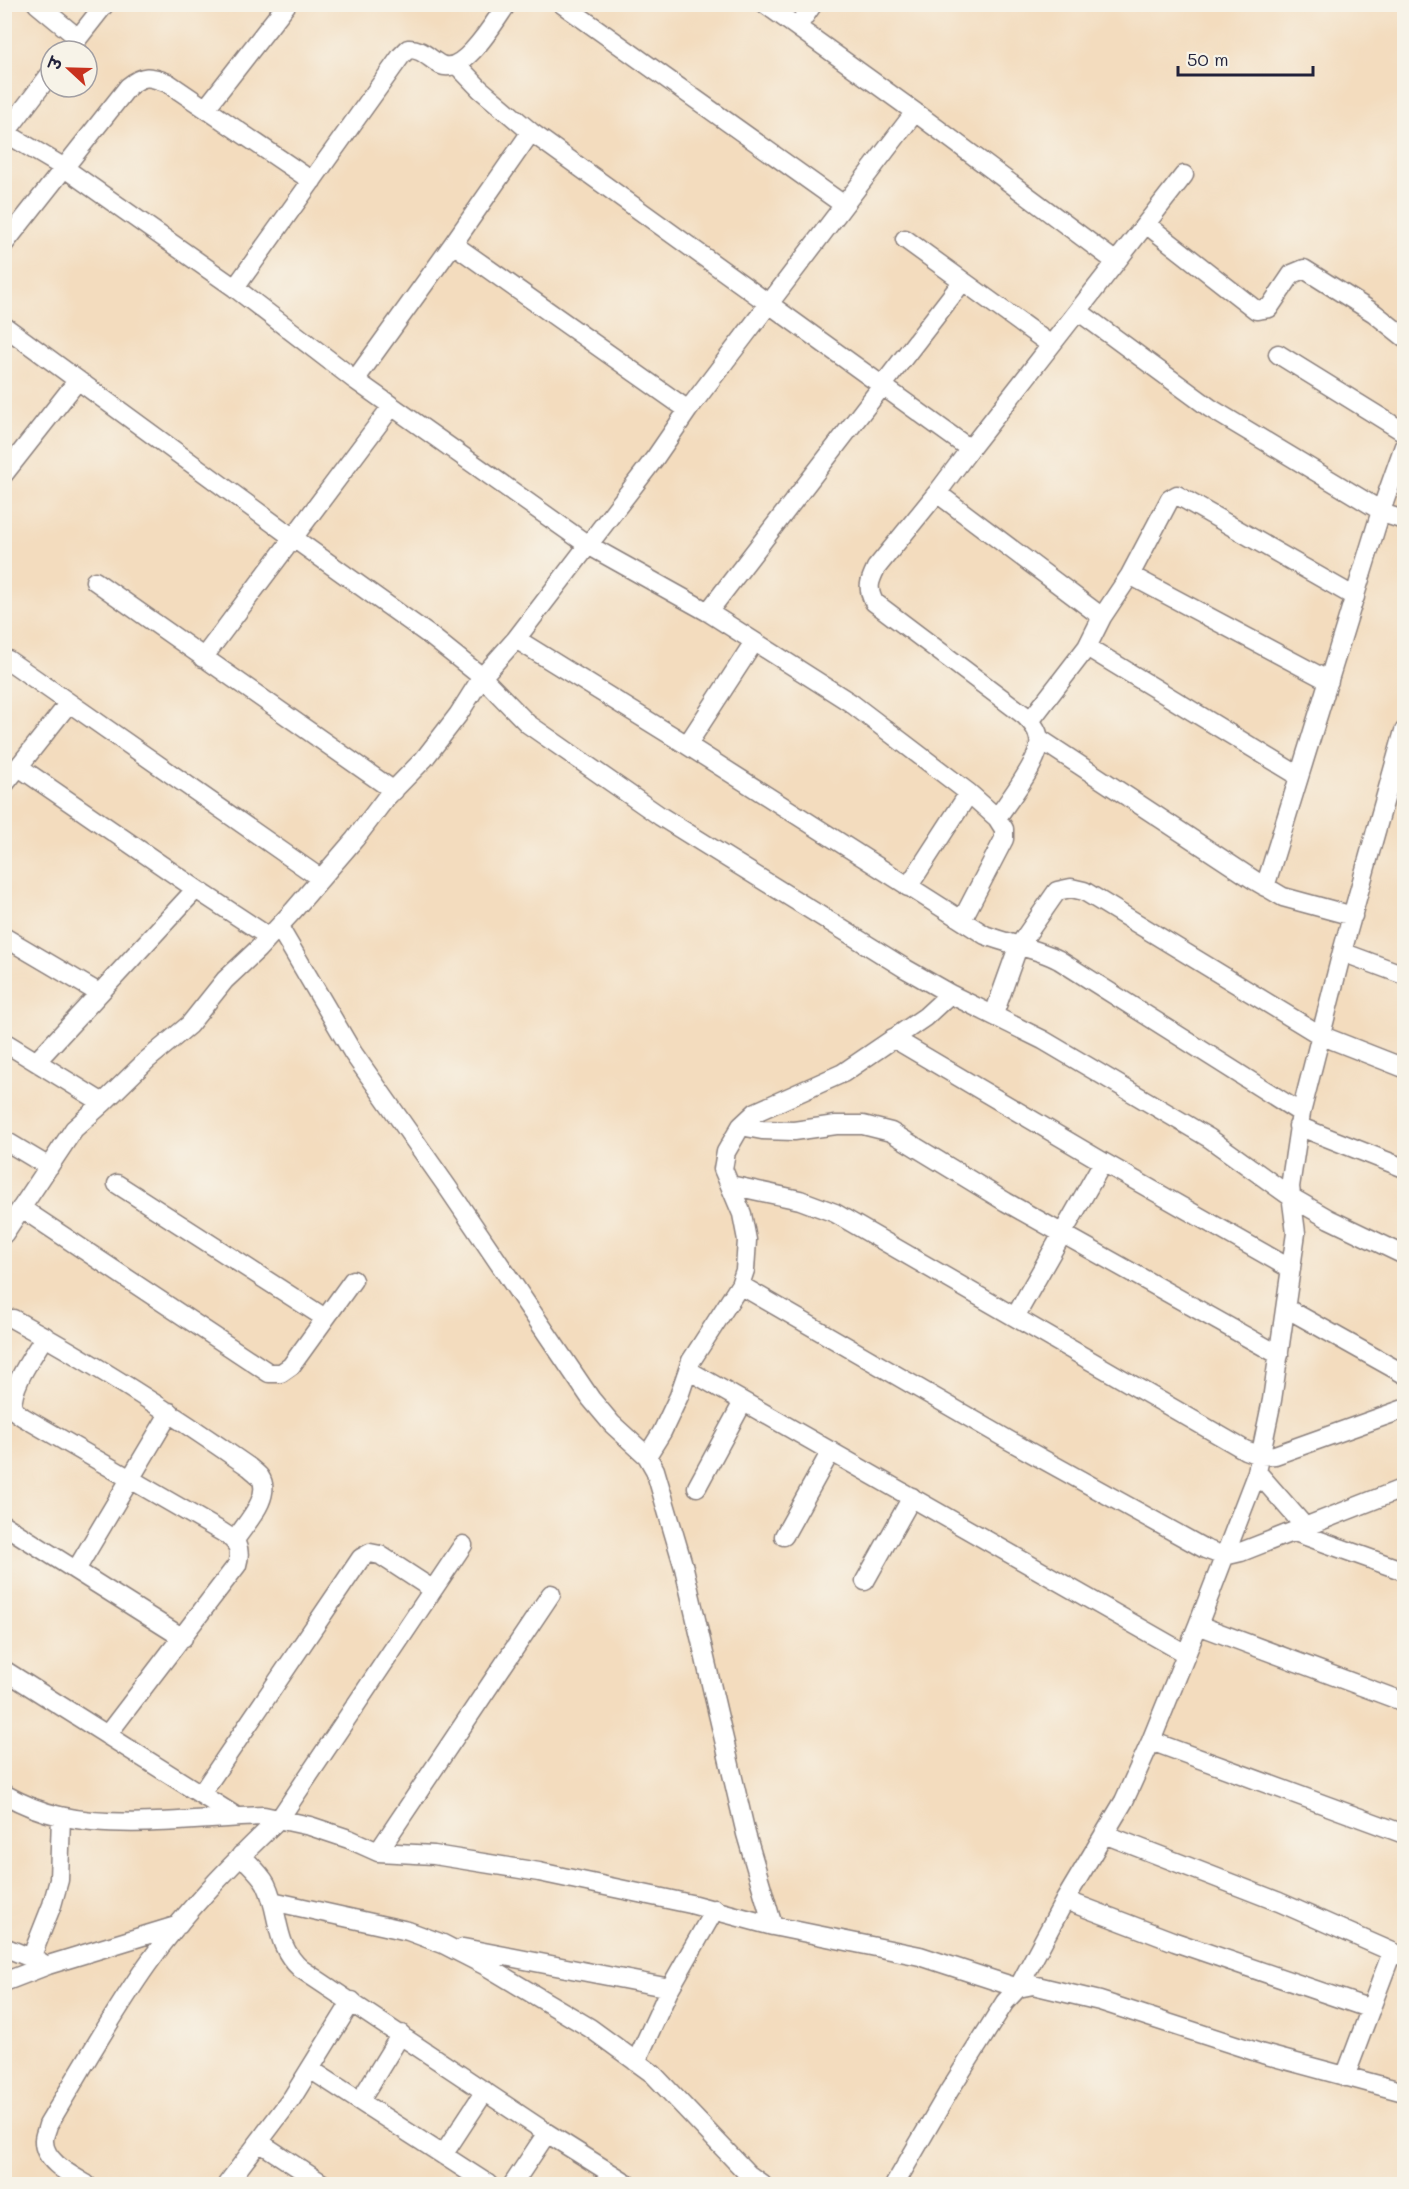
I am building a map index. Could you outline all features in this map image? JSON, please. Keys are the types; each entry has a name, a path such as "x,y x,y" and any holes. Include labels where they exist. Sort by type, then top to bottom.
{"street":[{"path":"37,4 68,39"},
{"path":"77,39 105,4"},
{"path":"206,108 287,4"},
{"path":"235,288 401,56 408,49 415,49 441,65 449,67 457,65 467,58 507,4"},
{"path":"562,4 844,205"},
{"path":"765,4 915,112 1116,262"},
{"path":"797,27 813,4"},
{"path":"457,65 480,89 531,132 970,449"},
{"path":"4,244 128,87 140,77 153,77 168,83 312,182"},
{"path":"39,89 5,133 63,167 235,288 355,380 588,545 708,612 851,702 997,818 1004,829 1004,839 962,920"},
{"path":"4,1233 74,1129 147,1060 189,1025 225,980 274,932 438,741 482,677 516,639 655,458 688,410 915,112"},
{"path":"355,380 531,132"},
{"path":"1184,175 876,568 869,581 868,591 874,602 1030,721 1040,739 1284,897 1353,916"},
{"path":"1146,224 1256,310 1269,308 1292,274 1304,268 1374,313 1404,337"},
{"path":"905,239 1051,345"},
{"path":"453,244 688,410"},
{"path":"708,612 963,281"},
{"path":"1078,311 1210,408 1381,511 1404,520"},
{"path":"4,326 432,637 482,677 528,724 660,816 848,934 950,994 1043,1040 1209,1138 1291,1197 1404,1255"},
{"path":"1278,354 1404,432"},
{"path":"4,474 78,380"},
{"path":"203,658 392,406"},
{"path":"1265,886 1381,511 1404,446"},
{"path":"937,493 1102,617"},
{"path":"1030,721 1088,647 1102,617 1130,575 1170,499 1177,495 1354,597"},
{"path":"1130,575 1329,681"},
{"path":"95,581 394,790"},
{"path":"516,639 687,745 985,936 1018,947 1043,951 1299,1120 1404,1168"},
{"path":"687,745 754,642"},
{"path":"1088,647 1299,777"},
{"path":"6,660 320,878"},
{"path":"4,785 69,704"},
{"path":"895,2184 992,2022 1005,2002 1018,1988 1065,1900 1124,1802 1198,1625 1259,1464 1292,1269 1296,1233 1290,1187 1299,1120 1342,952 1404,731"},
{"path":"997,818 1038,753 1040,739"},
{"path":"19,767 196,889 274,932 353,1053 591,1399 612,1424 646,1456 655,1470 670,1517 746,1834 773,1926"},
{"path":"908,886 969,794"},
{"path":"994,1014 1018,947 1058,891 1071,888 1084,891 1320,1035 1404,1068"},
{"path":"36,1062 196,889"},
{"path":"4,937 99,993"},
{"path":"1342,952 1404,975"},
{"path":"646,1456 662,1432 679,1396 691,1361 740,1285 746,1270 747,1240 742,1215 723,1168 726,1152 741,1126 756,1112 843,1073 924,1017 950,994"},
{"path":"893,1038 1103,1162 1292,1269"},
{"path":"4,1042 103,1103"},
{"path":"741,1126 762,1130 794,1131 836,1125 863,1125 891,1132 1006,1202 1279,1355"},
{"path":"4,1140 48,1167"},
{"path":"1015,1317 1103,1162"},
{"path":"117,1184 325,1318"},
{"path":"730,1185 800,1200 835,1213 1245,1450 1259,1464 1301,1530 1404,1570"},
{"path":"21,1208 269,1373 281,1373 291,1366 353,1280"},
{"path":"740,1285 1061,1470 1205,1550 1224,1556 1301,1530 1404,1488"},
{"path":"1286,1308 1404,1374"},
{"path":"13,1319 170,1412 260,1477 264,1489 261,1500 235,1540"},
{"path":"45,1336 15,1388 12,1409 235,1540 240,1552 237,1565 107,1735"},
{"path":"688,1370 1186,1654"},
{"path":"698,1487 743,1402"},
{"path":"1259,1464 1275,1455 1404,1409"},
{"path":"76,1570 170,1412"},
{"path":"784,1536 831,1451"},
{"path":"865,1581 912,1497"},
{"path":"4,1524 183,1638"},
{"path":"86,2184 62,2168 49,2155 44,2141 48,2125 148,1964 241,1855 280,1818 463,1545"},
{"path":"201,1794 361,1558 369,1553 380,1555 432,1589"},
{"path":"378,1852 551,1594"},
{"path":"1198,1625 1404,1702"},
{"path":"4,1670 237,1816"},
{"path":"1151,1741 1404,1833"},
{"path":"4,1794 27,1806 61,1816 115,1822 237,1816 280,1818 339,1836 378,1852 434,1855 540,1872 714,1910 773,1926 920,1956 1018,1988 1033,1985 1100,2001 1263,2054 1404,2092"},
{"path":"40,1961 59,1880 61,1816"},
{"path":"1104,1834 1269,1898 1398,1955 1371,2009 1345,2077"},
{"path":"241,1855 265,1882 283,1947 291,1960 547,2133 628,2184"},
{"path":"1065,1900 1175,1942 1371,2009"},
{"path":"272,1901 408,1931 443,1944 486,1966 590,2028 653,2074 748,2174 762,2184"},
{"path":"636,2062 670,1988 714,1910"},
{"path":"4,1982 40,1961 179,1925"},
{"path":"443,1944 670,1988"},
{"path":"4,1947 40,1961"},
{"path":"227,2184 292,2098 352,2001"},
{"path":"360,2101 401,2034"},
{"path":"310,2069 488,2184"},
{"path":"443,2155 485,2091"},
{"path":"513,2184 547,2133"},
{"path":"259,2142 302,2178 323,2184"}]}
